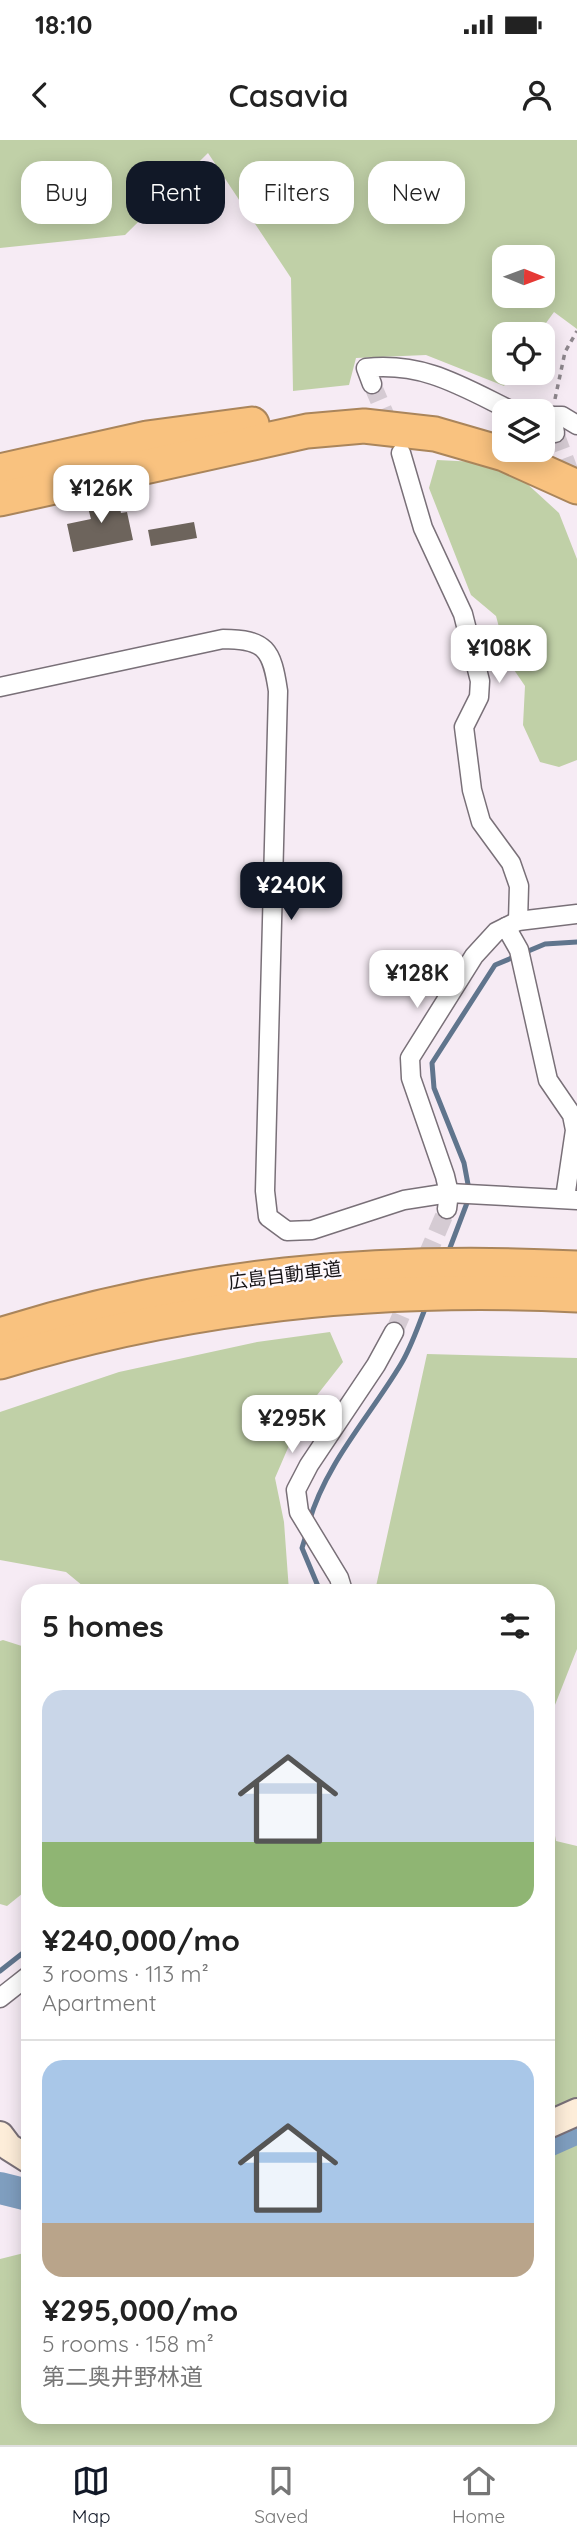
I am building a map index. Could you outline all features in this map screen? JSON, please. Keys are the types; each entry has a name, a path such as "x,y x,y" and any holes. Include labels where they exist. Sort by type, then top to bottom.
{"highway":[{"path":"0,471 147,438 300,417 366,412 440,421 492,435"},
{"path":"0,499 307,430 364,426 435,434 504,454 577,487"},
{"path":"555,442 577,470"},
{"path":"406,1264 577,1253"},
{"name":"広島自動車道","path":"0,1335 59,1316 172,1290 289,1272 406,1264 577,1268"},
{"name":"広島自動車道","path":"0,1363 66,1342 178,1318 289,1300 404,1292 577,1295"}],"street":[{"path":"372,384 366,368 391,365 433,372 492,401"},
{"path":"555,421 562,416 577,425"},
{"path":"0,687 223,639 247,639 264,647 274,662 278,691 265,1191 268,1217 287,1231 312,1230 404,1200 571,1199 575,1130 572,1115 548,1080 512,924 519,886 511,863 481,821 472,790 464,727 479,696 480,681 463,614 423,528 401,453"},
{"path":"448,1201 411,1078 410,1058 474,956 496,932 512,924 577,914"},
{"path":"341,1584 299,1512 296,1490 309,1465 376,1365 394,1332"},
{"path":"0,1998 21,1982"},
{"path":"555,2122 577,2112"},
{"path":"0,2135 9,2147 21,2155"}],"path":[{"path":"553,399 565,352 577,331"}],"green space":[{"path":"0,140 577,140 577,329 554,312 547,322 492,322 492,381 426,355 356,358 349,385 293,391 291,278 255,224 354,224 354,161 239,161 239,200 225,179 225,161 213,161 208,153 200,161 126,161 126,224 136,224 125,235 0,248"},
{"path":"437,460 477,462 523,480 559,513 577,559 577,760 559,767 540,762 523,725 525,686 508,661 496,616 471,595 429,488"},
{"path":"330,1332 343,1362 303,1413 275,1478 284,1522 288,1584 81,1584 66,1572 0,1560 0,1412 119,1372 257,1342"},
{"path":"427,1354 577,1358 577,1649 555,1705 555,1584 377,1584"},
{"path":"0,1641 21,1646 21,1895 7,1906 0,1904"},
{"path":"555,1836 556,1841 577,1846 577,2445 0,2445 0,2259 21,2254 21,2424 555,2424"}],"building":[{"path":"117,493 121,513 127,512 133,540 73,552 67,524 91,519 86,500"},
{"path":"194,522 197,538 151,546 148,530"}],"waterway":[{"path":"448,1253 470,1195 464,1163 434,1088 432,1063 495,965 545,944 577,942"},
{"path":"309,1522 337,1460 405,1357 427,1304"},
{"path":"307,1532 302,1548 317,1584"},
{"path":"0,1971 21,1954"},
{"path":"555,2138 577,2128"},
{"path":"0,2188 21,2193"}],"tunnel":[{"path":"372,384 393,433"},
{"path":"555,433 575,486"},
{"path":"394,1332 447,1209"}]}
